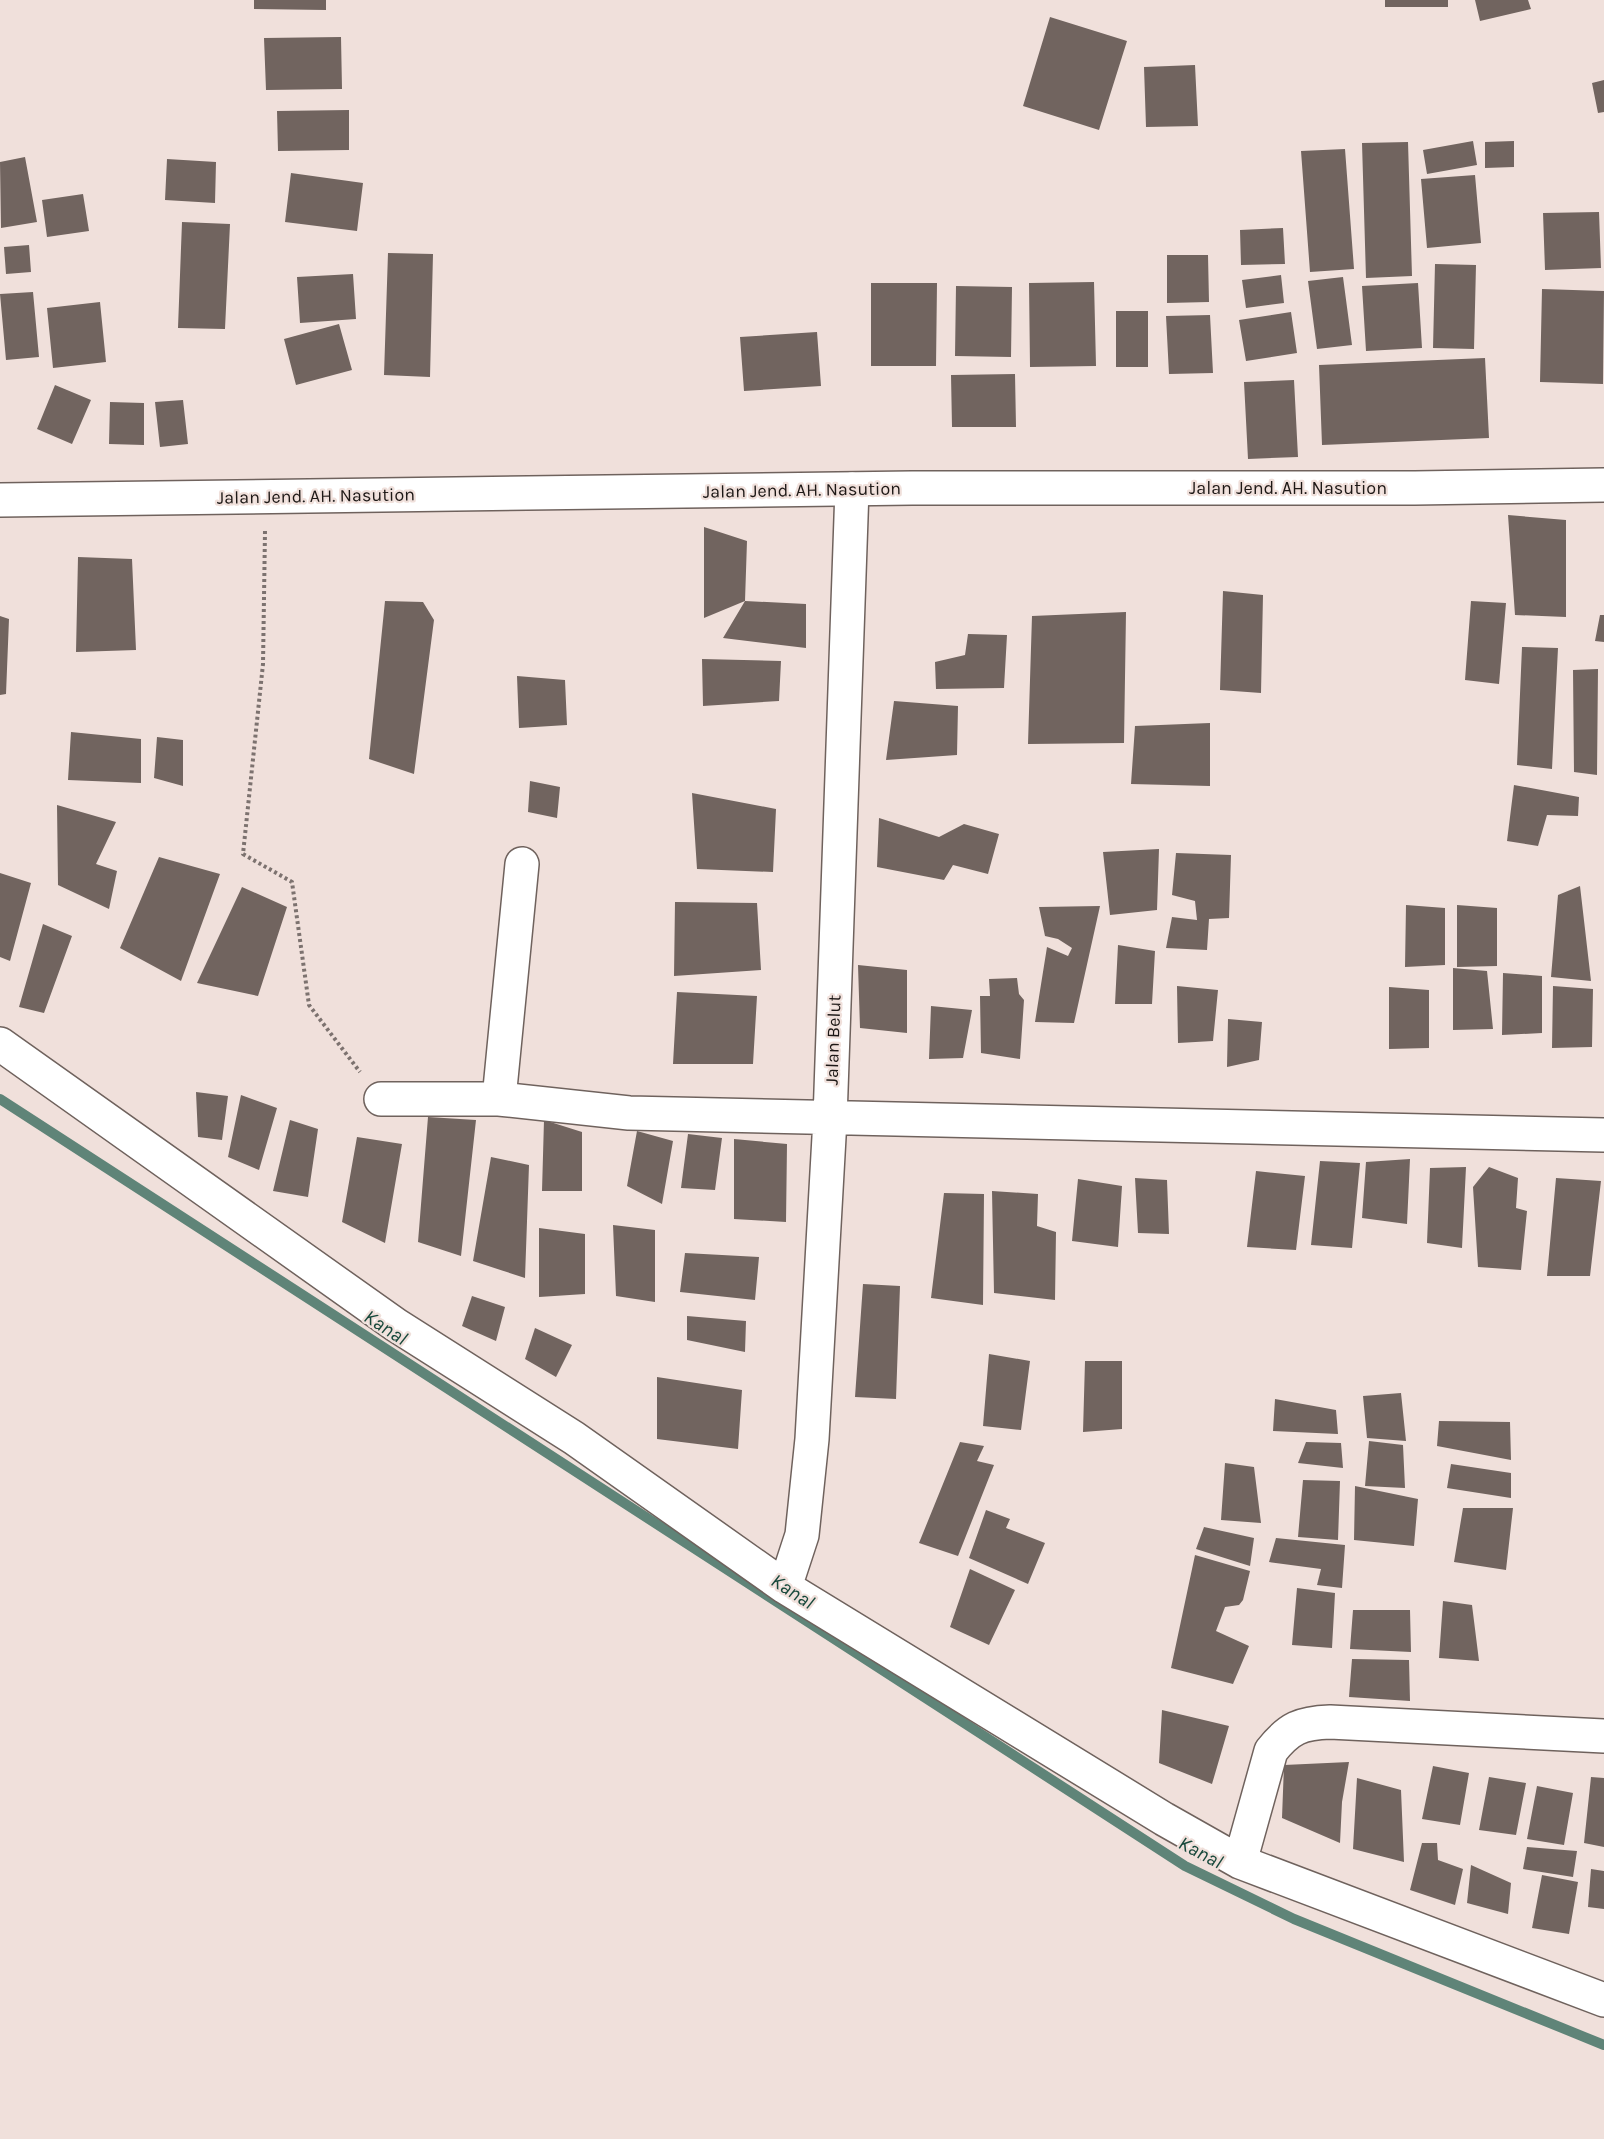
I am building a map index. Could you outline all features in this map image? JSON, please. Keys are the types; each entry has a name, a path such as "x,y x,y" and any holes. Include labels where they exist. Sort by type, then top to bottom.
{"main road":[{"name":"Jalan Jend. AH. Nasution","path":"0,500 852,489 1415,488 1604,485"},
{"name":"Jalan Belut","path":"785,1587 802,1535 812,1439 830,1119 852,489"},
{"path":"499,1099 522,864"},
{"path":"0,1044 396,1325 574,1438 785,1587 1164,1819 1240,1862 1604,2000"},
{"path":"381,1099 499,1099 629,1113 830,1119 1604,1135"},
{"path":"1240,1862 1271,1751 1283,1736 1297,1727 1313,1722 1330,1722 1604,1736"}],"path":[{"path":"265,497 263,664 243,855 292,882 309,1005 381,1099"}],"building":[{"path":"254,0 326,0 326,10 254,9"},
{"path":"1385,0 1448,0 1448,7 1385,7"},
{"path":"1475,0 1528,0 1531,9 1480,21"},
{"path":"1050,17 1127,41 1099,130 1023,106"},
{"path":"341,37 342,89 266,90 264,38"},
{"path":"1195,65 1198,126 1146,127 1144,67"},
{"path":"1604,80 1604,112 1598,113 1592,83"},
{"path":"349,110 349,150 278,151 277,111"},
{"path":"1473,141 1477,165 1427,174 1423,150"},
{"path":"1514,141 1514,167 1485,168 1485,142"},
{"path":"1408,142 1412,276 1366,278 1362,143"},
{"path":"1345,149 1354,269 1310,272 1301,151"},
{"path":"25,157 37,222 1,228 0,162"},
{"path":"167,159 216,162 215,203 165,200"},
{"path":"291,173 363,183 357,231 285,222"},
{"path":"1475,175 1481,243 1427,248 1421,179"},
{"path":"83,194 89,231 47,237 42,200"},
{"path":"1599,212 1601,268 1545,270 1543,213"},
{"path":"182,222 230,224 225,329 178,328"},
{"path":"1283,228 1285,264 1241,265 1240,230"},
{"path":"29,245 31,272 6,274 4,247"},
{"path":"388,253 433,254 430,377 384,375"},
{"path":"1167,255 1208,255 1209,302 1167,303"},
{"path":"1435,264 1476,265 1474,349 1433,348"},
{"path":"353,274 356,319 300,323 297,277"},
{"path":"1281,275 1284,303 1246,308 1242,280"},
{"path":"1343,277 1352,345 1317,349 1308,281"},
{"path":"1094,282 1096,366 1030,367 1029,283"},
{"path":"871,283 937,283 936,366 871,366"},
{"path":"1418,283 1422,348 1366,351 1362,286"},
{"path":"956,286 1012,287 1011,357 955,356"},
{"path":"1542,289 1604,291 1603,384 1540,382"},
{"path":"33,292 39,357 6,360 0,294"},
{"path":"100,302 106,362 53,368 47,308"},
{"path":"1116,311 1148,311 1148,367 1116,367"},
{"path":"1291,312 1297,353 1246,361 1239,320"},
{"path":"1210,315 1213,373 1169,374 1166,316"},
{"path":"339,324 352,370 296,385 284,339"},
{"path":"817,332 821,386 744,391 740,337"},
{"path":"1485,358 1489,438 1322,445 1319,365"},
{"path":"1015,374 1016,427 952,427 951,375"},
{"path":"1294,380 1298,457 1248,459 1244,382"},
{"path":"55,385 91,400 72,444 37,429"},
{"path":"183,400 188,444 160,447 155,402"},
{"path":"110,402 144,403 144,445 109,444"},
{"path":"1508,515 1566,520 1566,617 1515,615"},
{"path":"704,527 747,541 745,601 704,618"},
{"path":"78,557 132,559 136,650 76,652"},
{"path":"1223,591 1263,595 1261,693 1220,690"},
{"path":"385,601 423,602 434,620 414,774 369,759"},
{"path":"745,601 806,604 806,648 723,638"},
{"path":"1471,601 1506,603 1499,684 1465,680"},
{"path":"1126,612 1124,743 1028,744 1032,616"},
{"path":"1600,615 1604,615 1604,642 1595,641"},
{"path":"0,616 9,619 6,694 0,695"},
{"path":"968,634 1007,635 1004,688 936,689 935,662 965,655"},
{"path":"1522,647 1558,648 1552,769 1517,765"},
{"path":"702,659 781,661 779,701 703,706"},
{"path":"1598,669 1597,775 1574,772 1573,670"},
{"path":"517,676 565,680 567,725 519,728"},
{"path":"894,701 958,706 957,755 886,760"},
{"path":"1210,723 1210,786 1131,784 1135,726"},
{"path":"71,732 141,739 141,783 68,780"},
{"path":"157,737 183,740 183,786 154,778"},
{"path":"530,781 560,787 557,818 528,812"},
{"path":"1514,785 1579,797 1578,816 1547,815 1538,846 1507,841"},
{"path":"692,793 776,809 773,872 697,869"},
{"path":"57,805 116,822 96,864 117,871 109,909 58,885"},
{"path":"879,818 939,837 964,824 999,834 988,874 953,865 944,880 877,867"},
{"path":"1159,849 1157,910 1110,915 1103,852"},
{"path":"1176,853 1231,855 1229,918 1209,919 1207,950 1166,948 1172,917 1197,920 1195,901 1172,895"},
{"path":"159,857 220,874 181,981 120,948"},
{"path":"0,873 31,883 10,961 0,957"},
{"path":"1580,886 1591,981 1551,977 1558,895"},
{"path":"242,887 287,907 258,996 197,983"},
{"path":"675,902 757,903 761,970 674,976"},
{"path":"1406,905 1445,908 1445,965 1405,967"},
{"path":"1457,905 1497,908 1497,966 1457,967"},
{"path":"1100,906 1074,1023 1035,1022 1047,947 1068,956 1072,948 1058,939 1045,936 1039,907"},
{"path":"43,924 72,936 44,1013 19,1007"},
{"path":"1118,945 1155,951 1152,1004 1115,1004"},
{"path":"858,965 907,970 907,1033 860,1028"},
{"path":"1453,968 1487,971 1493,1029 1453,1030"},
{"path":"1503,973 1542,976 1542,1033 1502,1035"},
{"path":"1017,978 1019,994 1024,1000 1020,1059 981,1053 980,996 990,996 989,979"},
{"path":"1177,986 1218,990 1213,1041 1178,1043"},
{"path":"1553,986 1593,989 1592,1047 1552,1048"},
{"path":"1389,987 1429,990 1429,1048 1389,1049"},
{"path":"677,992 757,996 753,1064 673,1064"},
{"path":"931,1006 972,1010 963,1058 929,1059"},
{"path":"1228,1019 1262,1022 1259,1060 1227,1067"},
{"path":"196,1092 228,1096 222,1140 198,1137"},
{"path":"241,1095 277,1108 259,1170 228,1157"},
{"path":"428,1117 476,1120 461,1256 418,1242"},
{"path":"290,1120 318,1129 308,1197 273,1191"},
{"path":"544,1120 582,1132 582,1191 542,1191"},
{"path":"637,1131 673,1141 662,1204 627,1186"},
{"path":"688,1134 722,1138 715,1190 681,1188"},
{"path":"357,1137 402,1144 385,1243 342,1222"},
{"path":"734,1139 787,1144 786,1222 734,1219"},
{"path":"491,1157 529,1165 525,1278 473,1261"},
{"path":"1410,1159 1407,1224 1362,1218 1366,1162"},
{"path":"1320,1161 1360,1163 1352,1248 1311,1245"},
{"path":"1466,1167 1462,1248 1427,1243 1430,1168"},
{"path":"1489,1167 1518,1178 1516,1208 1527,1211 1521,1270 1478,1267 1473,1187"},
{"path":"1256,1171 1305,1176 1296,1250 1247,1247"},
{"path":"1135,1178 1167,1180 1169,1234 1138,1233"},
{"path":"1556,1178 1601,1181 1590,1276 1547,1276"},
{"path":"1078,1179 1122,1186 1118,1247 1072,1241"},
{"path":"992,1191 1038,1194 1037,1226 1056,1232 1055,1300 994,1293"},
{"path":"944,1193 984,1194 983,1305 931,1298"},
{"path":"613,1225 655,1230 655,1302 616,1296"},
{"path":"539,1228 585,1234 585,1294 539,1297"},
{"path":"685,1253 759,1257 755,1300 680,1292"},
{"path":"863,1284 900,1286 896,1399 855,1397"},
{"path":"472,1296 505,1307 496,1341 462,1326"},
{"path":"687,1316 746,1321 745,1352 687,1340"},
{"path":"535,1328 572,1345 556,1377 525,1359"},
{"path":"989,1354 1030,1361 1021,1430 983,1426"},
{"path":"1085,1361 1122,1361 1122,1429 1083,1432"},
{"path":"657,1377 742,1390 738,1449 657,1439"},
{"path":"1401,1393 1406,1441 1367,1438 1363,1396"},
{"path":"1275,1399 1336,1410 1338,1434 1273,1431"},
{"path":"1439,1421 1510,1422 1511,1460 1437,1446"},
{"path":"1369,1441 1403,1445 1405,1488 1365,1486"},
{"path":"960,1442 984,1446 977,1461 994,1465 958,1556 919,1543"},
{"path":"1306,1442 1341,1443 1343,1468 1298,1463"},
{"path":"1225,1463 1254,1467 1261,1523 1221,1520"},
{"path":"1451,1464 1511,1473 1511,1498 1447,1488"},
{"path":"1303,1480 1340,1481 1338,1540 1298,1537"},
{"path":"1355,1486 1418,1499 1414,1546 1354,1540"},
{"path":"1463,1508 1513,1508 1506,1570 1454,1562"},
{"path":"986,1510 1010,1519 1006,1528 1045,1543 1028,1584 969,1558"},
{"path":"1204,1527 1254,1538 1250,1566 1196,1549"},
{"path":"1276,1538 1345,1545 1342,1588 1317,1585 1321,1569 1269,1562"},
{"path":"1195,1555 1250,1571 1243,1600 1239,1605 1225,1607 1216,1631 1249,1646 1233,1684 1171,1668"},
{"path":"970,1569 1015,1590 989,1645 950,1627"},
{"path":"1297,1588 1335,1593 1332,1648 1292,1645"},
{"path":"1443,1601 1472,1605 1479,1661 1439,1658"},
{"path":"1353,1610 1410,1610 1411,1652 1350,1649"},
{"path":"1352,1659 1409,1660 1410,1701 1349,1697"},
{"path":"1162,1710 1229,1726 1212,1784 1159,1763"},
{"path":"1349,1762 1342,1802 1340,1843 1282,1818 1284,1765"},
{"path":"1433,1766 1469,1773 1460,1825 1422,1819"},
{"path":"1489,1777 1526,1783 1516,1835 1479,1830"},
{"path":"1591,1777 1604,1778 1604,1847 1584,1843"},
{"path":"1357,1778 1401,1790 1404,1862 1353,1849"},
{"path":"1537,1786 1573,1793 1564,1845 1527,1839"},
{"path":"1422,1843 1437,1843 1438,1860 1463,1869 1455,1905 1410,1890"},
{"path":"1527,1847 1577,1851 1573,1877 1523,1869"},
{"path":"1471,1865 1511,1883 1508,1914 1467,1903"},
{"path":"1591,1869 1604,1871 1604,1909 1588,1907"},
{"path":"1542,1875 1578,1882 1569,1934 1532,1928"}],"waterway":[{"name":"Kanal","path":"0,1099 1185,1866 1294,1919 1604,2045"}]}
